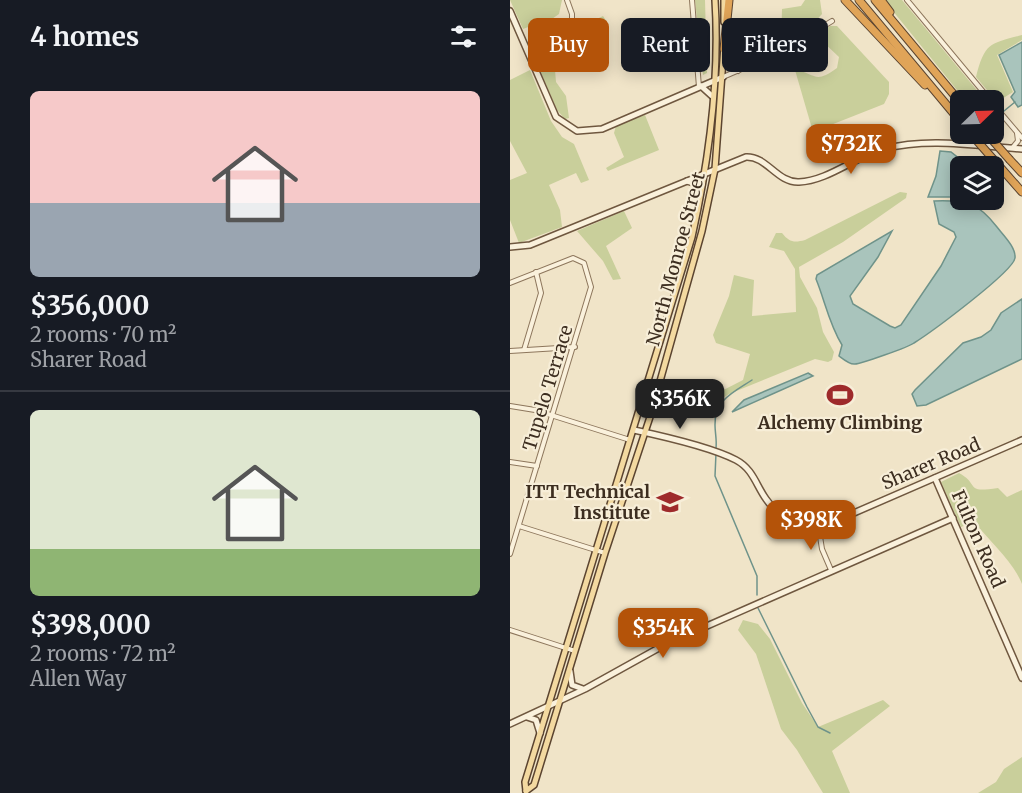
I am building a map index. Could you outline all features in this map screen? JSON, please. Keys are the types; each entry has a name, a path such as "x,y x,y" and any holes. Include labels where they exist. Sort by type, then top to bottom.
{"highway":[{"path":"727,18 729,0"},
{"path":"845,0 918,79 935,93"},
{"path":"859,0 950,110"},
{"path":"874,0 950,90"},
{"path":"881,0 905,38"},
{"path":"979,144 1022,192"},
{"path":"996,144 1022,173"}],"main road":[{"name":"North Monroe Street","path":"526,792 525,782 673,308 692,237 705,172 714,81 715,0"},
{"name":"North Monroe Street","path":"723,0 723,18"},
{"name":"North Monroe Street","path":"526,792 534,785 589,603 645,433 682,307 715,169 723,72"},
{"path":"692,237 699,240"},
{"path":"673,308 682,307"},
{"path":"673,308 680,314"},
{"path":"656,361 664,365"},
{"path":"653,370 661,374"},
{"path":"617,485 627,487"},
{"path":"581,601 589,603"}],"street":[{"path":"567,0 572,18"},
{"path":"692,0 700,86 712,96"},
{"path":"908,0 912,9 981,90"},
{"path":"510,11 554,113 561,123 581,132 596,131 737,72"},
{"path":"828,23 832,21"},
{"path":"1004,117 1022,138"},
{"path":"1012,148 1018,141 1017,132"},
{"path":"510,247 530,245 705,172 751,157 782,178 801,182 873,152 905,144 1022,149"},
{"path":"716,154 727,164"},
{"path":"686,181 697,184 700,197"},
{"name":"Tupelo Terrace","path":"510,554 591,295 590,276 584,263 576,258 536,272"},
{"path":"510,283 536,272 541,293 524,350"},
{"path":"510,351 575,347"},
{"path":"510,406 553,415 631,440"},
{"name":"Sharer Road","path":"634,430 708,450 741,463 750,471 765,498 780,513 795,521 818,524 840,519 1022,440"},
{"path":"510,462 537,466"},
{"name":"Fulton Road","path":"935,478 1022,678"},
{"path":"510,724 585,689 666,644 953,518"},
{"path":"818,524 822,549 831,570"},
{"path":"939,525 951,526 958,530"},
{"path":"519,526 605,553"},
{"path":"510,630 575,651"},
{"path":"570,669 572,685 585,689"},
{"path":"525,717 536,720 540,734"}],"green space":[{"path":"510,0 562,0 559,14 553,18 528,18 528,27 523,29"},
{"path":"695,0 705,0 705,18 697,18"},
{"path":"805,0 820,0 822,14 818,18 782,18 782,9 801,6"},
{"path":"884,0 902,0 977,90 957,90"},
{"path":"837,26 889,82 889,94 884,104 813,132 796,72 805,72 819,77 837,68 839,57 828,47 828,27"},
{"path":"1022,35 1022,40 997,55 1013,92 1004,98 1004,90 987,90 976,77 986,51 990,46"},
{"path":"528,71 531,72 551,121 562,137 574,144 589,180 581,183 576,173 549,185 560,210 562,227 519,243 510,220 510,180 527,173 510,141 510,80"},
{"path":"541,72 555,72 556,82 566,96 569,118 565,119 557,110"},
{"path":"645,115 659,150 608,171 606,168 624,157 614,133 616,126"},
{"path":"900,192 907,193 906,198 843,242 799,267 800,277 817,308 823,332 834,352 832,360 828,362 815,359 729,394 717,402 714,411 702,416 686,412 691,401 700,402 743,380 750,354 716,343 713,335 729,296 734,275 754,280 752,316 796,312 795,269 784,251 769,247 776,233 782,233 792,241 805,240"},
{"path":"624,211 632,228 606,246 621,279 613,280 603,261 577,231"},
{"path":"959,473 966,477 976,489 998,488 1007,497 1022,490 1022,584 1007,560 974,522 961,527 941,482"},
{"path":"743,620 758,624 770,639 802,703 818,727 883,700 890,706 832,751 850,793 823,793 797,750 781,729 756,654 738,630"},
{"path":"1022,757 1022,793 978,793 996,782 1004,769"}],"water":[{"path":"1022,42 1022,105 1018,107 1011,97 1015,92 999,55"},
{"path":"940,151 951,152 956,156 950,156 950,197 928,197 936,176"},
{"path":"934,201 950,201 950,210 980,210 1009,241 1015,258 1001,276 914,343 855,364 839,356 842,345 830,321 816,279 817,275 892,231 878,257 850,296 853,304 895,328 901,325 941,266 956,237 954,232 939,224"},
{"path":"1022,299 1022,359 926,405 917,406 912,394 915,390 963,343 981,337 991,330 1001,313"},
{"path":"808,373 813,376 732,412 744,400"}],"waterway":[{"path":"1004,111 1015,102"},
{"path":"716,448 715,425 718,409 726,398 752,380"},
{"path":"716,453 715,476 757,576 757,595"},
{"path":"758,608 818,727 830,733"}],"place":[{"name":"Alchemy Climbing","path":"840,395"},
{"name":"ITT Technical Institute","path":"670,502"}]}
